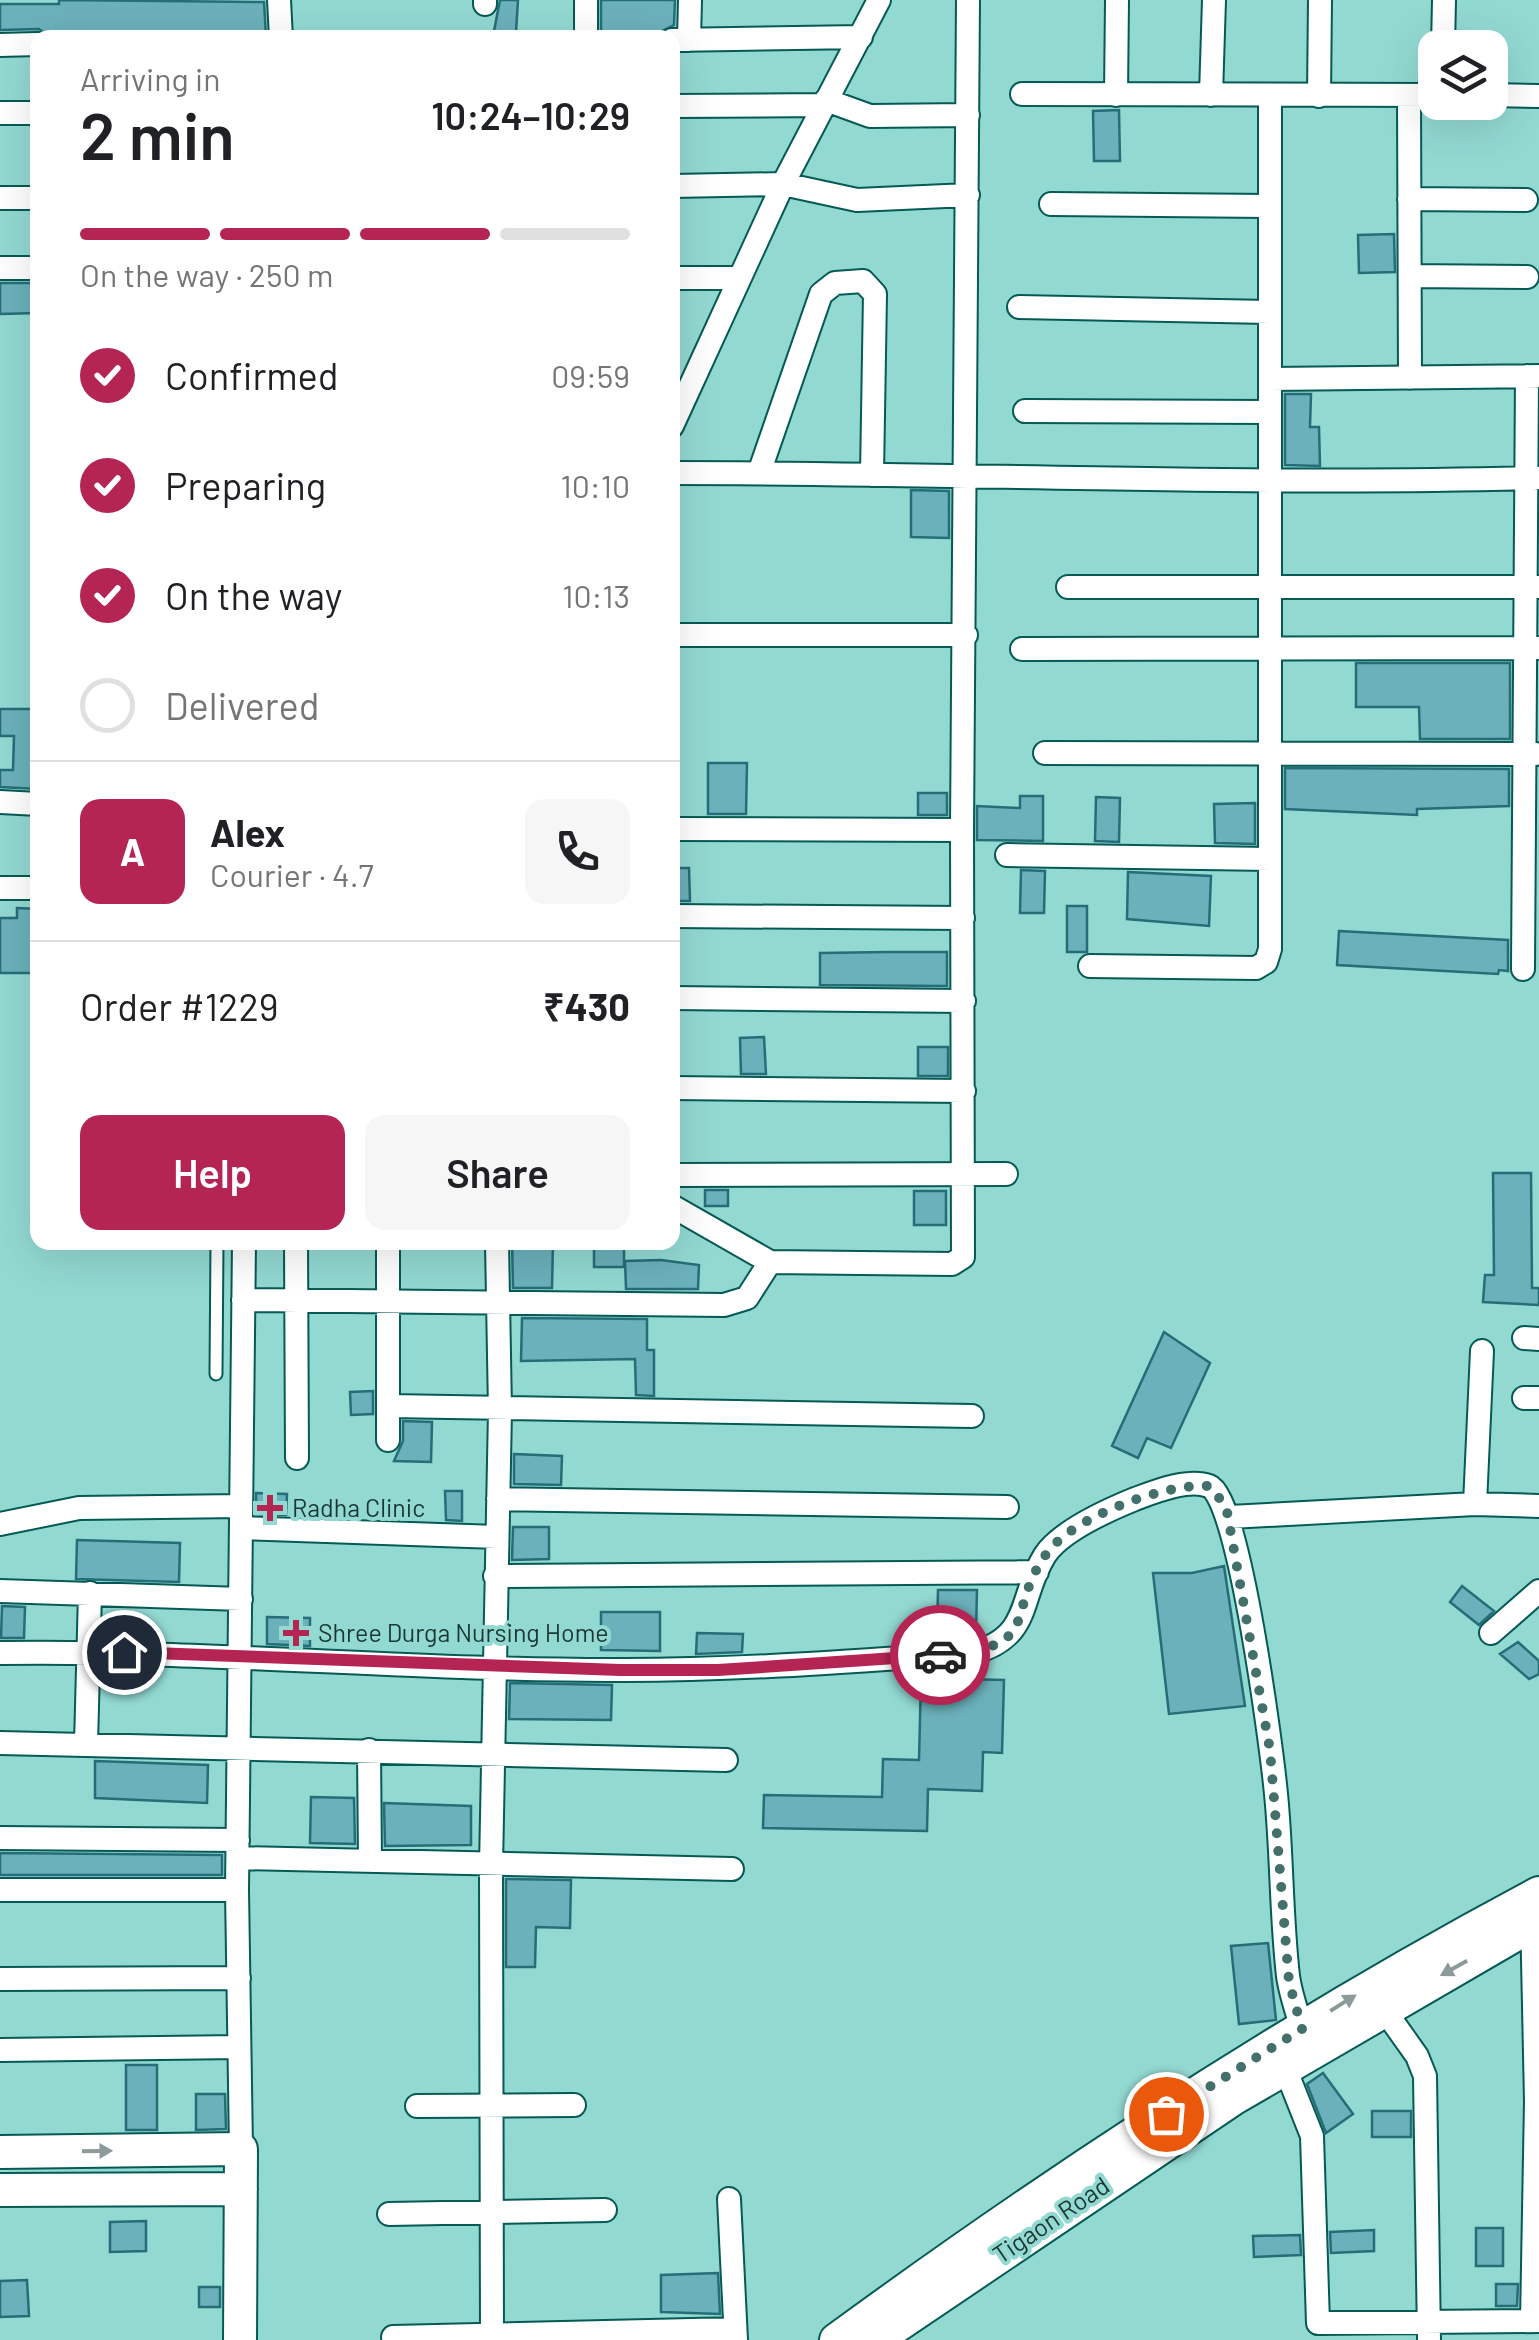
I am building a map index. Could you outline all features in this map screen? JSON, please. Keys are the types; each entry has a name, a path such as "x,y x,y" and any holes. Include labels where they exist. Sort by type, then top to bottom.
{"street":[{"path":"279,0 281,30"},
{"path":"586,0 586,30"},
{"path":"690,0 681,40 861,37"},
{"path":"684,375 739,278 879,0"},
{"path":"680,1211 770,1262 958,1262 966,1248 962,830 968,0"},
{"path":"1116,0 1116,96"},
{"path":"1211,96 1214,0"},
{"path":"1319,96 1320,0"},
{"path":"1443,30 1444,0"},
{"path":"0,44 30,44"},
{"path":"1022,94 1418,95"},
{"path":"1508,95 1539,96"},
{"path":"1410,96 1410,378"},
{"path":"1090,966 1261,966 1270,949 1270,97"},
{"path":"680,106 825,102 870,116 968,116"},
{"path":"0,113 30,114"},
{"path":"680,186 783,184 857,200 968,195"},
{"path":"0,198 30,198"},
{"path":"1410,199 1526,200"},
{"path":"1051,204 1268,206"},
{"path":"0,268 30,268"},
{"path":"1410,276 1527,277"},
{"path":"680,278 739,278"},
{"path":"758,472 821,294 835,282 863,281 875,294 872,475"},
{"path":"1019,307 1269,312"},
{"path":"1270,379 1533,376 1532,754 1522,969"},
{"path":"1025,411 1270,412"},
{"path":"680,472 967,473 1185,483 1271,478 1533,478"},
{"path":"1068,587 1272,590 1533,586"},
{"path":"680,635 966,634"},
{"path":"1022,648 1533,648"},
{"path":"1045,753 1532,754"},
{"path":"0,802 30,804"},
{"path":"680,828 962,830"},
{"path":"1007,855 1270,858"},
{"path":"0,888 30,888"},
{"path":"680,916 962,918"},
{"path":"680,998 964,1001"},
{"path":"680,1088 964,1091"},
{"path":"680,1174 1006,1174"},
{"path":"240,2340 237,1890 244,1250"},
{"path":"296,1250 297,1458"},
{"path":"388,1250 388,1440"},
{"path":"492,2339 491,1866 500,1411 497,1250"},
{"path":"243,1300 736,1303 754,1290 763,1268 770,1262"},
{"path":"1475,1504 1482,1351"},
{"path":"390,1406 500,1411 972,1416"},
{"path":"0,1653 88,1652 718,1670 973,1652 1002,1642 1013,1632 1046,1554 1072,1532 1133,1500 1168,1489 1209,1486 1220,1494 1230,1518 1270,1750 1289,1982 1289,2051 1312,2136 1318,2323 1429,2331 1535,2321 1535,1909 1402,1966 1289,2051"},
{"path":"498,1499 1006,1508"},
{"path":"1230,1518 1475,1504 1539,1506"},
{"path":"0,1524 79,1508 497,1537"},
{"path":"495,1576 1038,1572"},
{"path":"0,1591 241,1599"},
{"path":"1491,1632 1539,1592"},
{"path":"86,1744 90,1593"},
{"path":"0,1744 240,1746 726,1760"},
{"path":"368,1750 370,1861"},
{"path":"0,1838 238,1849 370,1861 732,1870"},
{"path":"0,1890 237,1890"},
{"name":"Tigaon Road","path":"836,2340 1289,2051 1383,2008 1535,1909"},
{"path":"0,1979 239,1978"},
{"path":"1383,2008 1417,2056 1424,2076 1429,2331"},
{"path":"0,2050 240,2047"},
{"name":"Tigaon Road","path":"876,2340 1289,2051"},
{"path":"417,2106 574,2105"},
{"path":"0,2152 241,2149"},
{"path":"0,2190 241,2189"},
{"path":"393,2336 492,2339 735,2334 729,2199"},
{"path":"390,2214 605,2210"}],"lane":[{"path":"216,1374 217,1250"}],"building":[{"path":"59,0 264,2 266,30 0,30 0,4 59,4"},
{"path":"500,0 518,0 516,30 494,30"},
{"path":"601,0 675,0 674,25 664,30 601,30"},
{"path":"1119,110 1120,161 1094,161 1093,111"},
{"path":"1394,234 1395,272 1359,273 1358,235"},
{"path":"0,283 30,283 30,313 0,314"},
{"path":"1285,394 1311,394 1310,427 1319,427 1320,466 1285,465"},
{"path":"911,490 949,491 949,538 911,537"},
{"path":"1356,663 1510,663 1510,739 1420,739 1419,707 1356,707"},
{"path":"0,709 30,709 30,789 0,787 0,770 13,770 14,736 0,736"},
{"path":"708,763 747,763 746,814 708,814"},
{"path":"1285,768 1509,769 1509,806 1417,809 1417,815 1285,809"},
{"path":"918,793 947,793 947,815 918,815"},
{"path":"1020,796 1043,796 1043,841 977,840 977,806 1020,808"},
{"path":"1096,797 1120,798 1119,842 1095,841"},
{"path":"1255,803 1255,844 1215,843 1214,804"},
{"path":"680,868 689,868 690,901 680,901"},
{"path":"1021,870 1045,871 1044,913 1020,913"},
{"path":"1128,872 1211,876 1209,926 1127,919"},
{"path":"1067,906 1087,906 1087,952 1067,952"},
{"path":"17,908 30,909 30,973 0,973 0,918 17,918"},
{"path":"1339,931 1508,940 1508,971 1499,970 1498,974 1337,965"},
{"path":"947,952 947,986 820,985 820,953"},
{"path":"764,1037 766,1074 741,1074 740,1038"},
{"path":"918,1047 948,1047 948,1076 918,1076"},
{"path":"1493,1173 1531,1173 1532,1288 1539,1288 1539,1305 1483,1302 1485,1275 1494,1275"},
{"path":"705,1190 728,1190 728,1206 705,1206"},
{"path":"914,1191 946,1191 946,1225 914,1225"},
{"path":"512,1250 553,1250 552,1288 513,1288"},
{"path":"594,1250 624,1250 624,1267 594,1267"},
{"path":"625,1261 699,1265 698,1289 626,1289"},
{"path":"522,1318 647,1319 647,1350 654,1350 654,1396 636,1395 635,1359 521,1361"},
{"path":"1164,1332 1210,1363 1171,1448 1147,1438 1138,1458 1112,1446"},
{"path":"373,1391 373,1414 351,1415 350,1392"},
{"path":"403,1421 432,1422 431,1462 394,1461 403,1441"},
{"path":"514,1454 562,1456 561,1485 514,1484"},
{"path":"445,1491 462,1491 462,1521 446,1520"},
{"path":"256,1493 287,1494 286,1515 256,1514"},
{"path":"513,1527 549,1527 549,1559 512,1560"},
{"path":"77,1540 180,1543 179,1582 76,1579"},
{"path":"1224,1566 1245,1706 1169,1714 1153,1573 1192,1573"},
{"path":"1462,1586 1494,1611 1479,1625 1450,1602"},
{"path":"938,1590 977,1590 976,1632 937,1631"},
{"path":"2,1606 25,1607 24,1638 1,1638"},
{"path":"601,1612 660,1612 660,1651 601,1650"},
{"path":"267,1617 310,1618 310,1646 267,1644"},
{"path":"697,1633 743,1634 742,1652 696,1654"},
{"path":"1518,1642 1539,1661 1539,1674 1529,1679 1500,1654"},
{"path":"921,1678 1004,1680 1002,1753 983,1752 982,1791 928,1789 927,1831 763,1828 764,1795 882,1797 883,1759 919,1760"},
{"path":"510,1683 612,1685 611,1720 509,1719"},
{"path":"95,1761 208,1765 207,1803 95,1798"},
{"path":"311,1797 354,1798 355,1844 310,1843"},
{"path":"384,1803 471,1806 471,1845 385,1846"},
{"path":"0,1853 222,1855 222,1875 0,1875"},
{"path":"506,1879 571,1880 570,1928 536,1927 535,1967 506,1967"},
{"path":"1268,1943 1276,2020 1239,2024 1231,1946"},
{"path":"126,2065 157,2065 157,2130 126,2130"},
{"path":"1323,2073 1353,2114 1326,2133 1307,2084"},
{"path":"196,2094 225,2094 226,2129 196,2130"},
{"path":"1372,2111 1411,2111 1411,2137 1372,2137"},
{"path":"146,2221 146,2251 110,2252 110,2222"},
{"path":"1476,2228 1503,2228 1503,2266 1476,2266"},
{"path":"1374,2230 1374,2251 1331,2253 1330,2232"},
{"path":"1300,2235 1301,2255 1254,2257 1253,2236"},
{"path":"718,2273 720,2314 661,2312 661,2275"},
{"path":"27,2280 29,2316 0,2317 0,2281"},
{"path":"1496,2284 1518,2284 1517,2306 1496,2306"},
{"path":"199,2287 220,2287 220,2307 199,2307"}],"way so far":[{"path":"940,1655 989,1648 1013,1632 1046,1554 1072,1532 1133,1500 1168,1489 1190,1484 1209,1486 1220,1494 1234,1534 1254,1644 1276,1792 1289,1982 1302,2029 1166,2114"}],"place":[{"name":"Radha Clinic","path":"270,1508"},
{"name":"Shree Durga Nursing Home","path":"296,1633"}],"route":[{"path":"124,1652 376,1665 620,1670 718,1670 940,1655"}]}
